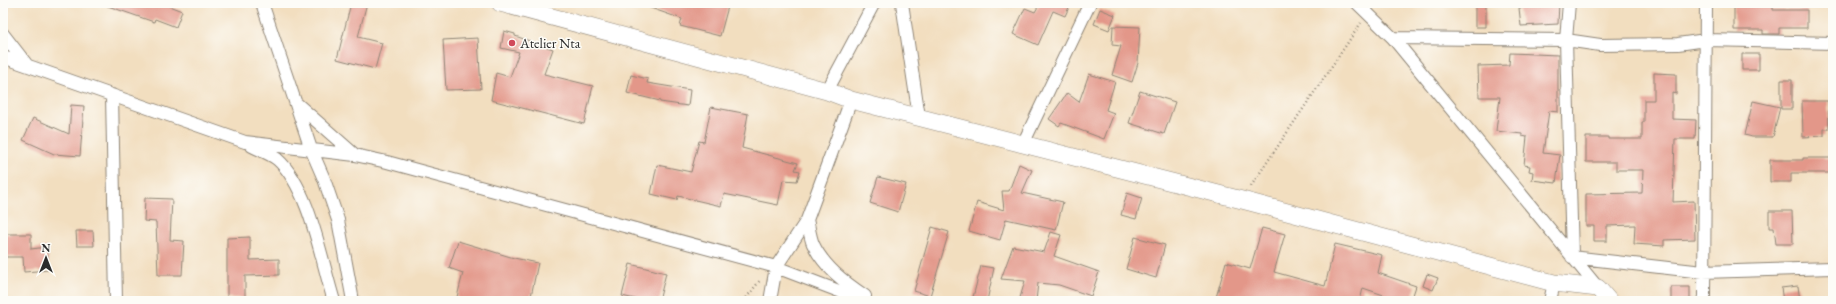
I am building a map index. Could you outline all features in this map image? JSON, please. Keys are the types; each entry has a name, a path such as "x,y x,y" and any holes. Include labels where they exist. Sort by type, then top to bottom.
{"main road":[{"path":"500,3 827,91 850,100 1242,200 1554,283 1598,288 1610,301"}],"street":[{"path":"262,3 311,150 324,178 338,220 353,301"},
{"path":"827,91 874,3"},
{"path":"902,3 919,117"},
{"path":"1023,144 1090,3"},
{"path":"1358,3 1367,8 1393,38 1598,288"},
{"path":"1569,3 1566,40 1572,257"},
{"path":"1703,301 1706,3"},
{"path":"3,34 27,65"},
{"path":"1393,38 1566,40 1600,45 1678,44 1706,40 1833,43"},
{"path":"3,57 245,142 276,159 298,184 314,231 334,301"},
{"path":"112,95 116,301"},
{"path":"770,301 776,267 808,220 850,100"},
{"path":"295,103 355,155"},
{"path":"245,142 355,155 394,164 776,267 866,301"},
{"path":"808,220 813,243 825,263 843,281 873,301"},
{"path":"1572,257 1704,272 1833,268"},
{"path":"1550,301 1554,283"}],"path":[{"path":"1242,200 1304,110 1367,8"}],"building":[{"path":"105,3 161,3 182,11 176,27 155,19 154,22 105,5"},
{"path":"351,3 367,3 358,37 382,43 375,69 337,59"},
{"path":"642,3 729,3 720,36 680,26 682,19 642,5"},
{"path":"1035,3 1071,3 1065,16 1053,11 1038,45 1013,34 1025,8 1035,12 1039,5"},
{"path":"1475,3 1486,3 1486,27 1475,27"},
{"path":"1546,3 1559,3 1558,24 1521,26 1519,8 1546,5"},
{"path":"1734,3 1773,3 1773,10 1807,10 1807,28 1779,28 1779,34 1763,34 1763,30 1734,30"},
{"path":"1100,9 1115,15 1109,30 1094,24"},
{"path":"1113,26 1140,27 1138,63 1132,82 1112,75 1121,46 1112,45"},
{"path":"504,31 553,49 544,74 593,86 584,124 491,100 496,73 510,77 519,52 501,48"},
{"path":"478,38 481,89 446,90 443,40"},
{"path":"1510,53 1558,55 1558,112 1549,111 1543,153 1560,155 1556,183 1532,180 1533,172 1529,171 1530,166 1524,165 1527,137 1522,136 1522,134 1496,131 1500,97 1479,97 1478,66 1509,65"},
{"path":"1742,54 1759,54 1759,70 1742,70"},
{"path":"1654,73 1676,74 1676,94 1672,93 1672,119 1696,120 1695,139 1675,139 1673,202 1694,201 1695,239 1664,240 1664,246 1634,244 1635,225 1607,226 1607,241 1594,241 1594,226 1586,226 1586,194 1642,193 1643,170 1616,170 1616,162 1586,162 1586,137 1608,137 1608,139 1642,139 1644,100 1654,100"},
{"path":"1089,74 1115,82 1106,110 1114,113 1104,139 1061,123 1059,126 1049,119 1067,93 1079,102"},
{"path":"631,75 648,79 647,83 690,90 688,106 660,102 627,93"},
{"path":"1781,80 1792,80 1792,109 1781,109"},
{"path":"1140,91 1175,102 1164,134 1129,123"},
{"path":"1753,101 1780,107 1773,137 1752,137 1745,135"},
{"path":"1802,101 1828,101 1829,129 1824,129 1824,136 1803,137"},
{"path":"71,105 84,106 80,156 54,154 23,140 33,118 69,134"},
{"path":"711,107 748,114 742,148 798,163 795,170 800,171 797,181 783,180 778,205 724,194 721,206 678,196 677,200 651,194 657,165 691,172 699,141 704,142"},
{"path":"1803,158 1832,158 1832,173 1791,173 1791,182 1770,182 1770,160 1803,160"},
{"path":"1019,164 1032,170 1022,193 1063,202 1056,230 1006,219 1000,240 969,231 977,202 1004,210 1002,191 1009,191"},
{"path":"878,177 906,184 898,212 870,203"},
{"path":"1127,193 1142,198 1136,219 1121,215"},
{"path":"145,198 172,199 170,240 184,241 182,275 158,275 156,222 144,221"},
{"path":"1769,211 1792,211 1793,244 1776,244 1774,228 1769,228"},
{"path":"932,227 949,232 930,296 914,291"},
{"path":"1262,228 1285,234 1274,272 1325,286 1335,244 1382,255 1378,273 1416,286 1411,301 1401,301 1363,288 1360,301 1215,301 1226,262 1250,269"},
{"path":"76,231 93,231 94,246 77,246"},
{"path":"1051,232 1061,235 1054,256 1099,272 1091,296 1059,285 1038,283 1036,301 1019,301 1025,281 1001,279 1013,246 1044,252"},
{"path":"3,234 31,234 31,249 47,247 49,270 24,272 23,257 3,257"},
{"path":"250,237 250,260 279,259 279,275 245,276 245,298 227,298 227,238"},
{"path":"1135,237 1165,245 1156,278 1126,269"},
{"path":"458,241 514,258 538,263 530,301 456,301 463,273 449,268"},
{"path":"630,264 666,273 659,301 643,301 622,296"},
{"path":"981,266 994,268 987,301 972,301"},
{"path":"1427,274 1438,278 1433,290 1423,286"},
{"path":"1798,286 1800,301 1783,301 1781,288"},
{"path":"1671,287 1690,287 1690,301 1671,301"}],"place":[{"name":"Atelier Nta","path":"512,43"}]}
